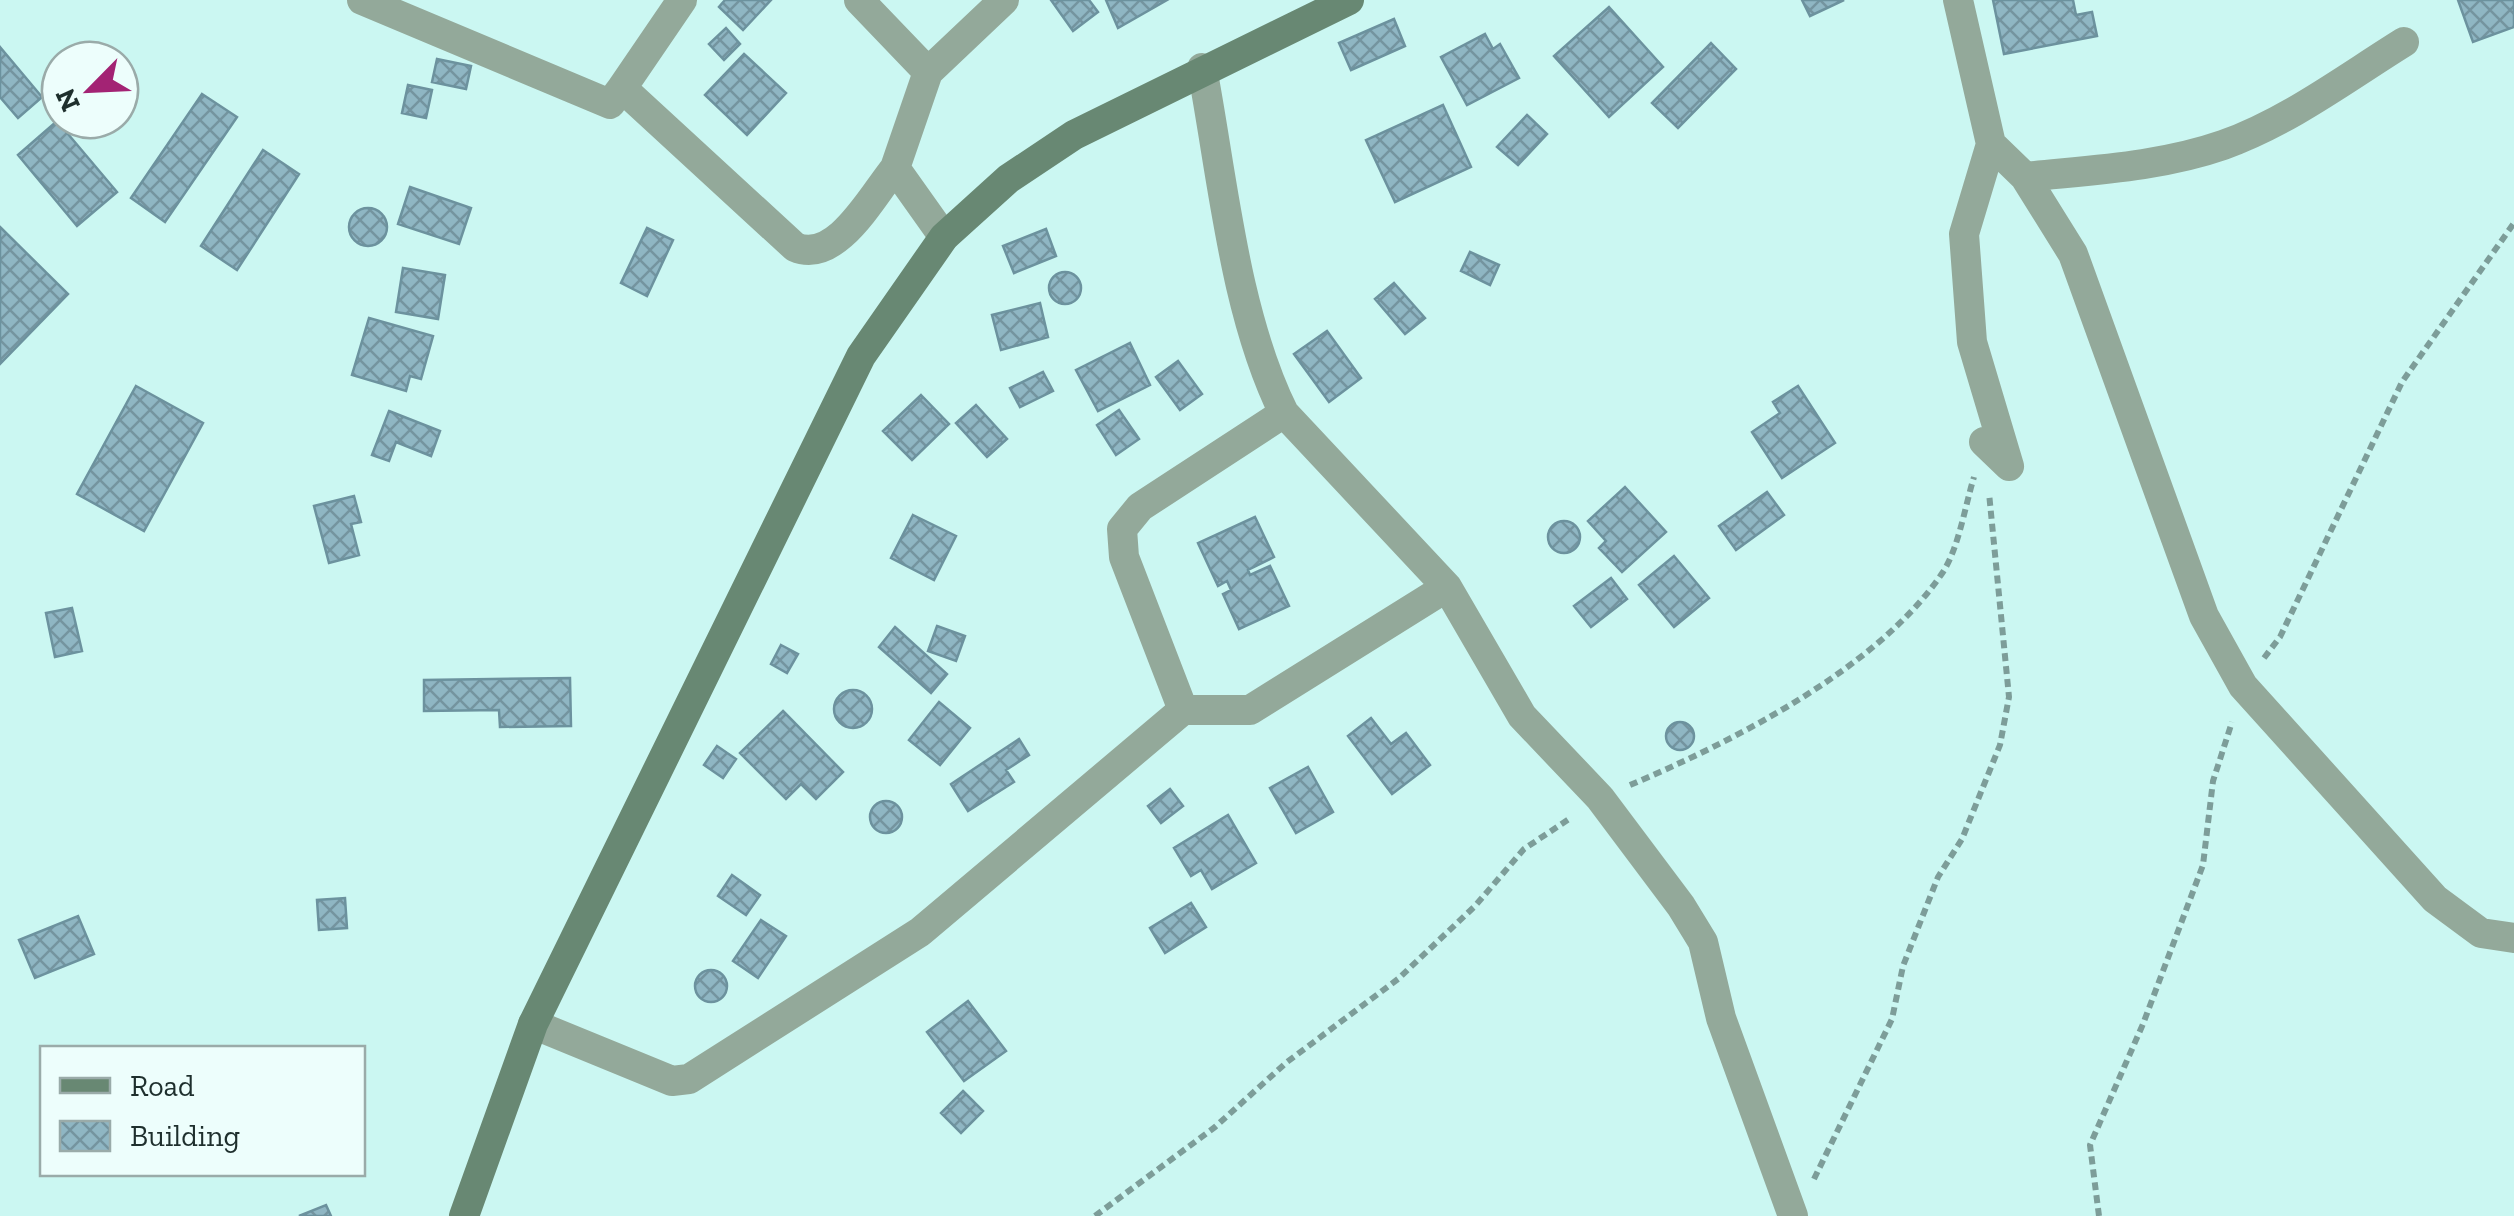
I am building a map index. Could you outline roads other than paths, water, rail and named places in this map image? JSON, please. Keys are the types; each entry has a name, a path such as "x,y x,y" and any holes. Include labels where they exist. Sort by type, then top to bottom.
{"street":[{"path":"362,0 610,104 682,0"},
{"path":"859,0 928,72"},
{"path":"622,88 796,247 808,252 830,247 895,168 928,72 1004,0"},
{"path":"464,1216 533,1024 860,356 944,237 1008,179 1074,135 1202,68 1349,0"},
{"path":"1958,0 1991,144 1964,234 1972,342 2009,466 1984,442"},
{"path":"2025,177 2136,165 2224,145 2274,122 2404,42"},
{"path":"1202,68 1248,314 1269,383 1284,413 1446,587 1522,716 1600,798 1703,942 1721,1018 1793,1216"},
{"path":"1991,144 2025,177 2073,254 2092,296 2204,616 2243,686 2435,899 2482,933 2514,938"},
{"path":"895,168 944,237"},
{"path":"1182,710 1124,557 1122,529 1140,507 1284,413"},
{"path":"533,1024 672,1082 688,1079 920,932 1182,710 1250,710 1446,587"}]}
